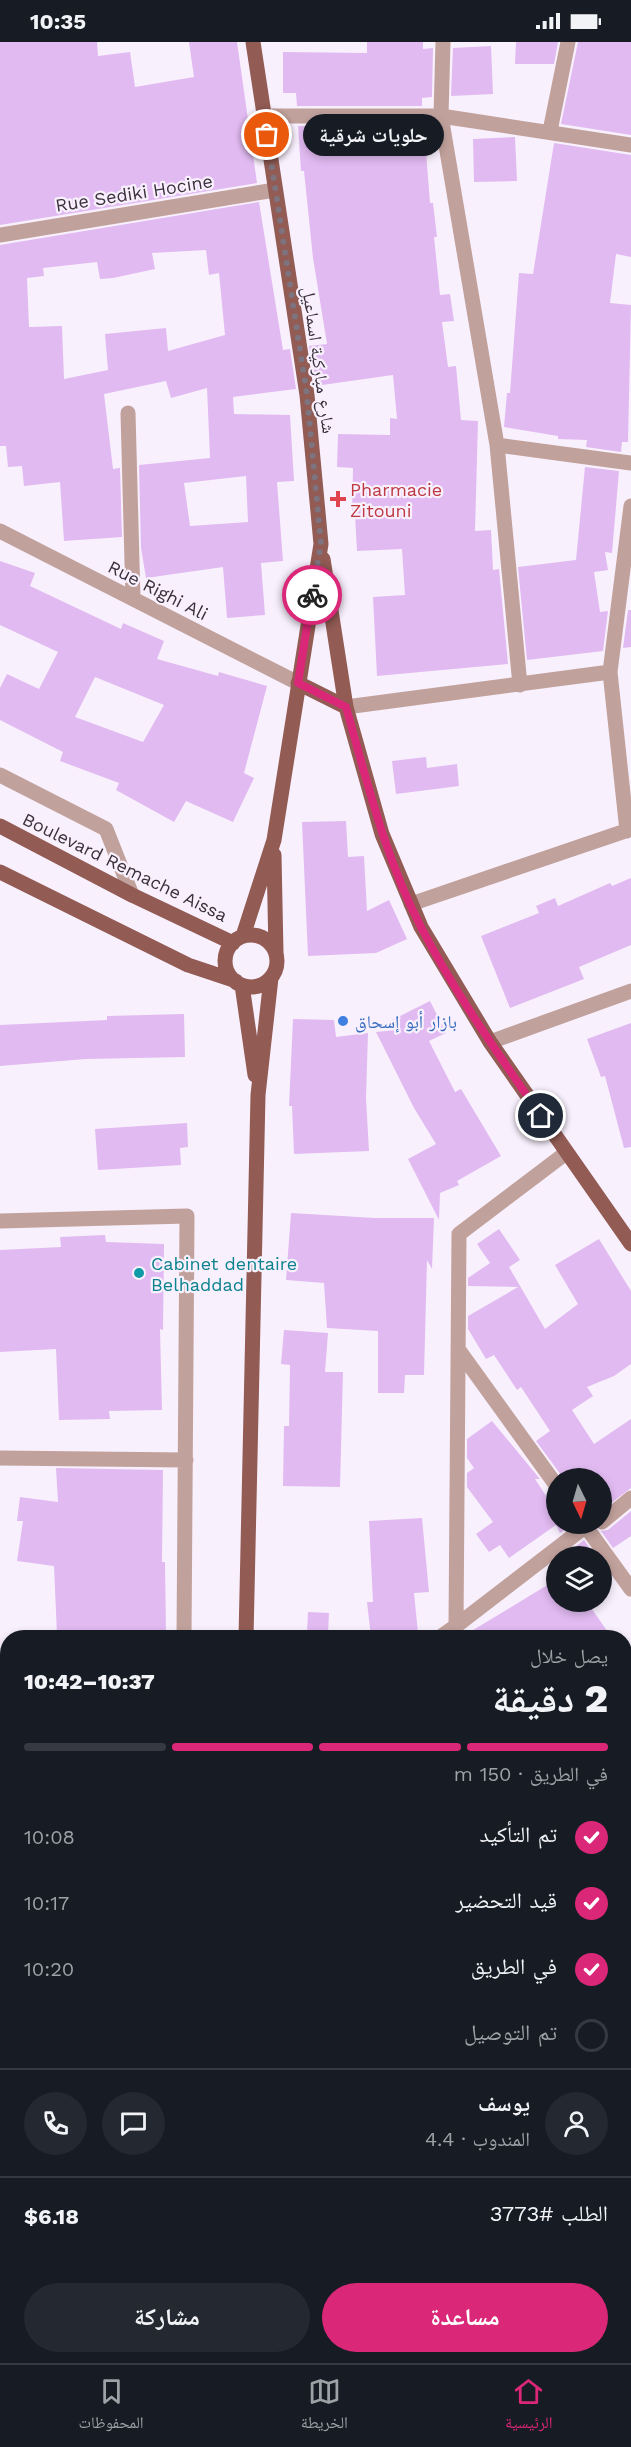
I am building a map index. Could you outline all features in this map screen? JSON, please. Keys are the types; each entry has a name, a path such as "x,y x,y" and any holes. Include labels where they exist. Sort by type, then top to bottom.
{"main road":[{"name":"شارع مباركية اسماعيل","path":"252,42 307,395 321,544 274,840"},
{"path":"321,544 346,707 382,834 421,927 490,1042 631,1244"},
{"path":"298,683 346,707"},
{"name":"Boulevard Remache Aissa","path":"0,826 132,895 238,939"},
{"path":"258,1095 239,983 226,969 225,961 227,952 238,939 274,840"},
{"path":"246,1630 258,1095 271,978 277,962 274,840"},
{"path":"0,872 188,965 239,983 258,986 271,978"},
{"path":"238,939 251,935 267,940 276,954"}],"street":[{"path":"443,42 441,116 497,446 520,685"},
{"path":"550,131 568,42"},
{"path":"264,116 441,116 631,145"},
{"name":"Rue Sediki Hocine","path":"0,235 275,190"},
{"path":"128,413 133,599"},
{"path":"497,446 631,463"},
{"path":"411,904 629,830 610,672 631,506"},
{"name":"Rue Righi Ali","path":"0,531 298,683"},
{"path":"346,707 610,672"},
{"path":"0,775 106,829 132,895"},
{"path":"490,1042 631,991"},
{"path":"456,1626 459,1234 566,1153"},
{"path":"0,1221 187,1216 184,1630"},
{"path":"458,1349 546,1471"},
{"path":"0,1458 186,1460"},
{"path":"612,1511 631,1498"},
{"path":"450,1630 580,1534"},
{"path":"597,1534 631,1589"}],"building":[{"path":"0,42 97,42 98,56 130,52 135,87 194,77 189,42 237,42 257,183 0,225"},
{"path":"367,42 423,42 423,49 433,48 432,97 422,98 422,106 297,106 296,93 283,93 283,52 367,53"},
{"path":"516,42 558,42 554,64 515,64"},
{"path":"578,42 631,42 631,135 561,124"},
{"path":"491,46 493,94 451,96 453,48"},
{"path":"298,126 424,126 430,203 433,203 437,237 434,237 440,295 450,294 454,321 442,322 448,367 456,366 461,420 478,421 475,531 491,530 493,570 499,569 508,664 377,676 373,597 405,595 402,549 357,551 355,515 352,515 353,468 337,467 338,434 390,435 390,418 397,419 393,375 315,386 309,346 327,344 313,258 304,171 301,171"},
{"path":"515,137 517,181 474,182 473,139"},
{"path":"554,143 631,155 631,257 616,254 610,303 631,305 628,442 622,442 621,452 586,447 587,440 558,439 558,436 504,427 507,393 510,393 519,273 533,274"},
{"path":"259,202 283,350 290,349 296,389 233,397 234,414 290,415 294,481 277,482 283,561 261,563 265,615 227,618 223,567 146,578 141,548 139,465 210,458 207,388 171,398 166,381 104,394 113,469 120,468 122,537 64,541 60,482 24,486 22,466 8,467 6,446 0,446 0,245","holes":["206,250 209,275 219,273 225,335 168,351 166,328 105,334 108,370 64,379 62,326 29,327 27,278 44,276 43,268 97,262 100,279 113,278 155,269 152,253","246,476 248,522 190,526 184,483"]},
{"path":"585,467 619,471 612,553 605,552 608,570 594,572 600,612 608,611 603,651 527,660 518,567 576,560"},
{"path":"0,561 35,573 30,586 121,629 123,623 164,641 157,659 218,676 219,672 267,686 244,773 254,778 233,822 186,801 174,822 116,790 119,783 60,761 63,752 0,720 0,688 7,674 39,689 58,652 0,625","holes":["95,677 164,705 143,742 75,717"]},
{"path":"628,610 631,610 631,647 623,648"},
{"path":"426,757 427,768 457,764 459,786 396,794 392,761"},
{"path":"346,821 348,857 364,856 367,911 389,900 407,939 376,953 308,956 302,822"},
{"path":"631,878 631,945 579,967 584,979 510,1008 481,936 539,913 536,906 555,898 558,906 610,883 612,886"},
{"path":"430,1001 446,1033 429,1041 455,1092 461,1089 501,1156 457,1181 459,1185 440,1193 439,1220 408,1159 436,1144 414,1108 376,1032 396,1030 392,1020"},
{"path":"184,1014 185,1057 86,1059 0,1066 0,1025 107,1020 107,1016"},
{"path":"293,1019 334,1020 336,1037 368,1033 366,1098 369,1151 294,1154 292,1106 289,1106"},
{"path":"631,1023 631,1147 624,1148 605,1076 601,1077 587,1039"},
{"path":"187,1123 188,1147 180,1148 181,1165 98,1170 95,1129"},
{"path":"291,1213 375,1218 434,1218 432,1269 427,1260 424,1375 405,1375 404,1393 378,1393 378,1331 327,1328 324,1283 286,1280"},
{"path":"499,1229 520,1260 509,1267 545,1329 578,1304 555,1265 599,1239 631,1291 631,1364 614,1376 587,1387 593,1396 572,1410 594,1444 631,1419 631,1488 612,1502 612,1468 556,1468 536,1441 550,1431 521,1387 517,1390 494,1355 486,1359 468,1329 468,1316 518,1287 468,1286 468,1278 490,1263 477,1244"},
{"path":"105,1235 106,1242 164,1244 163,1330 160,1329 162,1410 109,1411 110,1419 59,1420 56,1349 0,1352 0,1250 61,1247 60,1237"},
{"path":"284,1330 328,1333 325,1372 343,1372 340,1487 283,1486 284,1426 289,1426 290,1365 281,1364"},
{"path":"492,1421 540,1479 535,1479 546,1496 546,1532 509,1558 500,1545 489,1552 476,1534 493,1522 467,1487 467,1473 474,1468 467,1458 467,1439"},
{"path":"56,1468 163,1470 162,1562 165,1562 166,1630 57,1630 54,1566 17,1561 23,1521 17,1521 20,1497 58,1502"},
{"path":"631,1511 631,1536 613,1548 603,1534 612,1534 612,1527"},
{"path":"422,1518 429,1592 414,1593 418,1630 370,1630 367,1602 373,1602 369,1521"},
{"path":"584,1540 588,1546 576,1546"},
{"path":"546,1586 546,1612 594,1612 606,1630 473,1630"},
{"path":"308,1612 329,1613 328,1630 307,1630"}],"way so far":[{"path":"267,135 307,395 321,544 312,595"}],"place":[{"name":"حلويات شرقية","path":"267,135"},
{"name":"Pharmacie Zitouni","path":"338,499"},
{"name":"بازار أبو إسحاق","path":"343,1021"},
{"name":"Cabinet dentaire Belhaddad","path":"139,1273"}],"route":[{"path":"312,595 298,683 346,707 382,834 421,927 490,1042 541,1116"}]}
